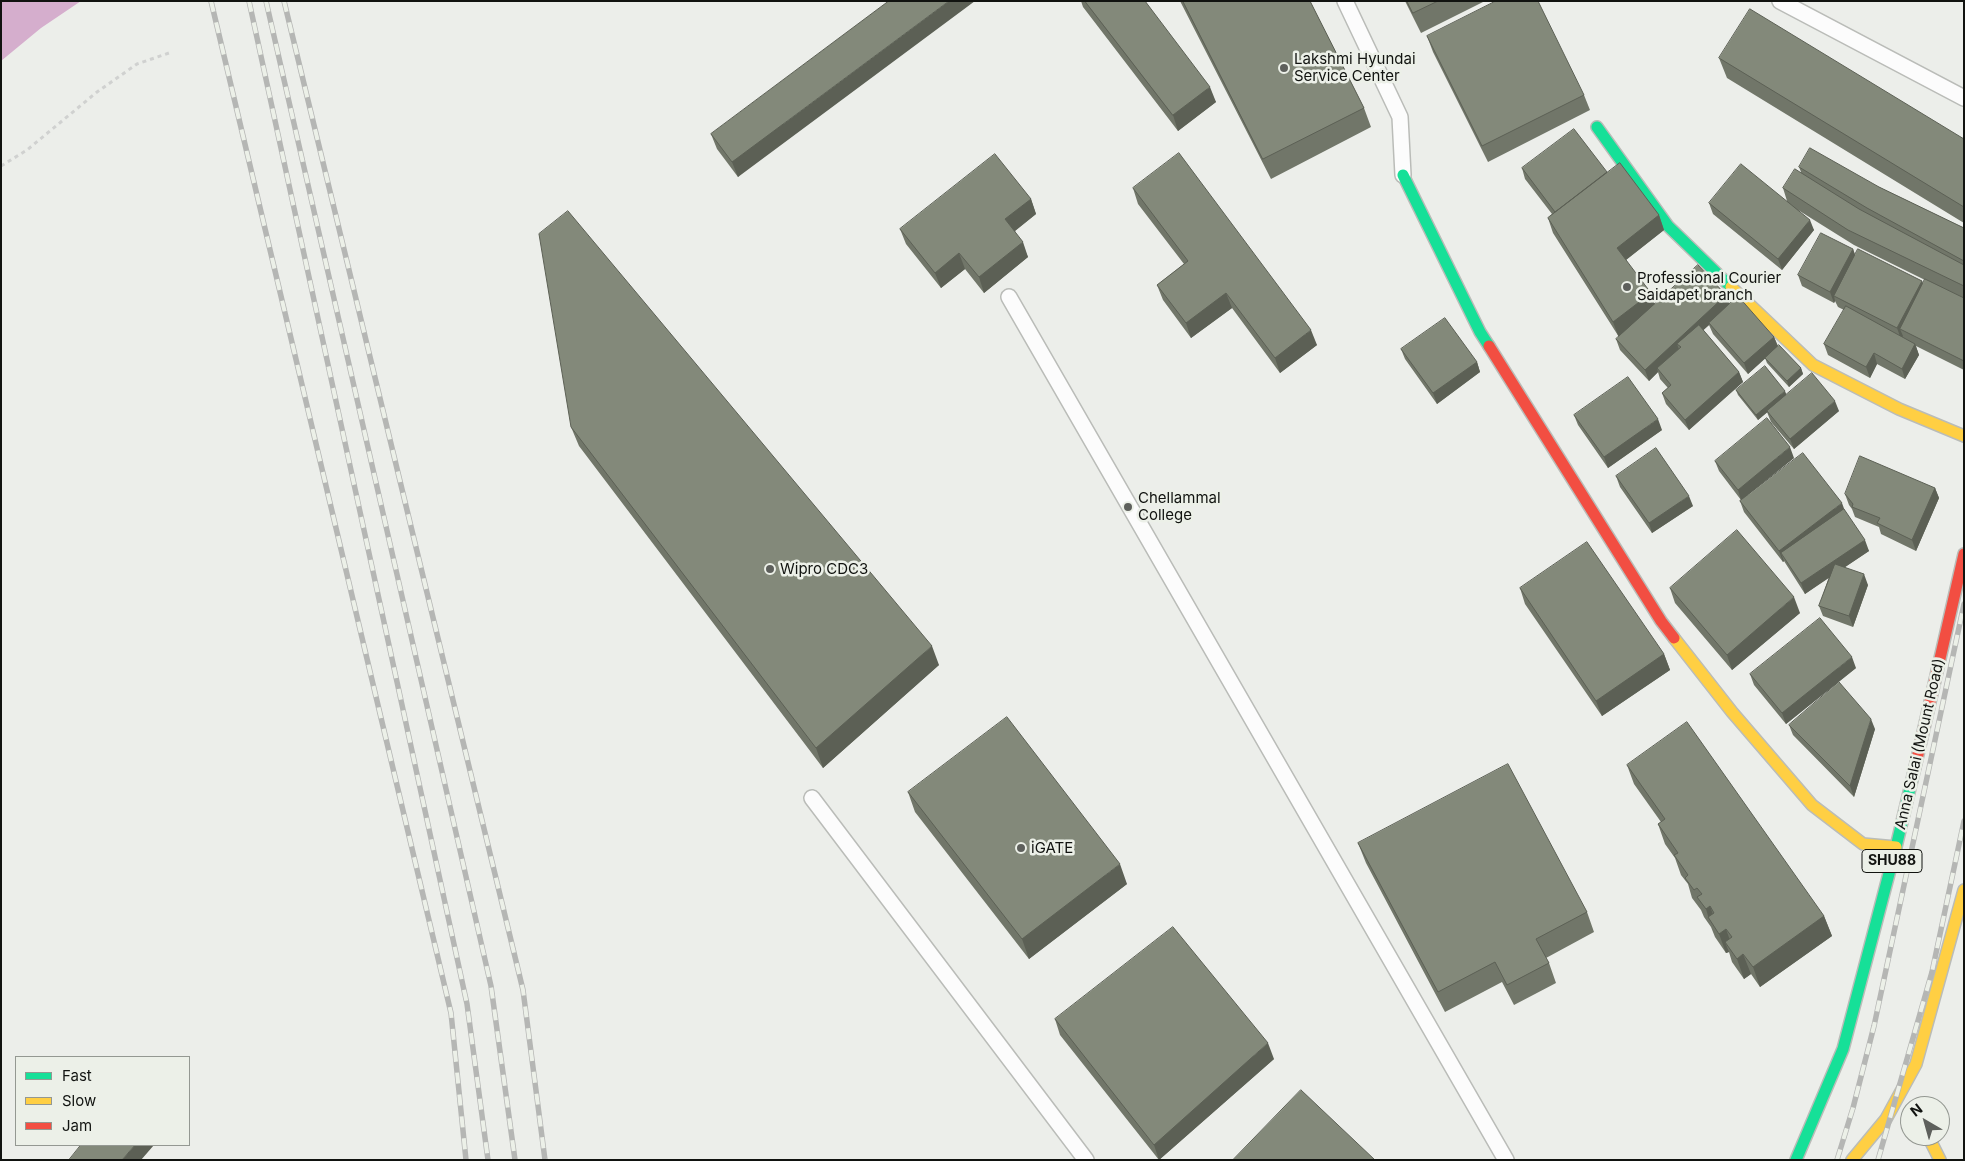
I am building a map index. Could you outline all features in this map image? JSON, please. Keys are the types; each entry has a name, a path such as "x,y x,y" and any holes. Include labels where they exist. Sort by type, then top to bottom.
{"street":[{"path":"1596,128 1668,226 1813,365 1899,409 1964,436"},
{"path":"1402,176 1480,332 1661,621 1732,712 1812,805 1863,844 1896,847"},
{"name":"Anna Salai (Mount Road)","path":"1796,1160 1844,1049 1896,847 1964,554"},
{"path":"1852,1160 1886,1119 1916,1064 1964,890"},
{"path":"1916,1064 1916,1089"},
{"path":"1933,1146 1940,1160"}],"lane":[{"path":"1345,1 1400,117 1402,176"},
{"path":"1780,1 1964,98"},
{"path":"1009,297 1506,1160"},
{"path":"812,798 1086,1160"}],"path":[{"path":"1,166 27,150 97,92 137,64 170,53"}],"shaded area":[{"path":"1,1 81,1 41,28 1,61"}],"building":[{"path":"889,1 949,1 732,162 711,134"},
{"path":"1085,1 1145,1 1210,87 1173,115"},
{"path":"1183,1 1310,1 1364,108 1263,159"},
{"path":"1407,1 1438,1 1413,13"},
{"path":"1496,1 1538,1 1584,95 1482,146 1427,36"},
{"path":"1750,9 1964,139 1964,207 1719,58"},
{"path":"1574,129 1607,172 1555,212 1522,168"},
{"path":"1810,148 1879,187 1964,228 1964,261 1867,208 1799,167"},
{"path":"1179,153 1311,330 1275,358 1226,293 1186,323 1157,285 1188,261 1133,188"},
{"path":"995,154 1031,199 1005,219 1023,242 979,277 959,253 935,273 900,229"},
{"path":"1620,163 1659,215 1617,248 1651,293 1613,322 1548,218"},
{"path":"1741,164 1810,220 1778,259 1709,203"},
{"path":"1795,169 1859,209 1964,265 1964,286 1848,230 1783,188"},
{"path":"568,211 932,646 816,748 571,427 539,234"},
{"path":"1821,233 1853,249 1830,292 1798,275"},
{"path":"1858,249 1922,281 1897,328 1834,296"},
{"path":"1698,265 1726,295 1645,370 1616,339"},
{"path":"1925,279 1964,298 1964,361 1900,329"},
{"path":"1738,296 1774,337 1744,363 1709,323"},
{"path":"1846,306 1915,344 1902,369 1874,353 1866,367 1824,344"},
{"path":"1445,318 1477,362 1433,393 1401,349"},
{"path":"1699,325 1739,372 1685,420 1662,393 1671,385 1657,368 1681,347 1677,344"},
{"path":"1779,345 1801,368 1787,381 1765,358"},
{"path":"1765,366 1785,391 1756,415 1736,390"},
{"path":"1812,373 1835,401 1790,439 1767,411"},
{"path":"1628,377 1658,419 1604,457 1574,415"},
{"path":"1767,418 1790,447 1738,490 1715,461"},
{"path":"1656,448 1689,496 1649,523 1616,476"},
{"path":"1803,453 1842,503 1779,551 1740,501"},
{"path":"1860,456 1935,488 1912,540 1877,523 1880,518 1852,507 1853,504 1845,494"},
{"path":"1844,509 1865,540 1801,583 1781,553"},
{"path":"1737,530 1794,597 1727,655 1670,588"},
{"path":"1587,542 1664,654 1596,701 1520,588"},
{"path":"1835,564 1864,574 1849,616 1819,606"},
{"path":"1820,618 1852,657 1782,713 1750,674"},
{"path":"1839,682 1871,719 1850,786 1789,725"},
{"name":"iGATE","path":"1007,717 1120,864 1022,939 908,792"},
{"path":"1687,722 1824,916 1753,967 1743,954 1737,959 1725,942 1732,937 1726,929 1719,934 1708,917 1714,913 1710,906 1706,909 1697,897 1702,894 1697,888 1694,890 1685,878 1688,875 1674,855 1678,853 1658,824 1665,819 1627,765"},
{"path":"1508,764 1587,912 1536,939 1549,963 1507,985 1495,962 1438,992 1358,843"},
{"path":"1173,927 1268,1043 1154,1145 1055,1019"},
{"path":"1301,1090 1375,1160 1233,1160"},
{"path":"80,1146 134,1146 122,1160 69,1160"}],"railway":[{"path":"211,1 451,1013 466,1160"},
{"path":"249,1 467,1004 488,1160"},
{"path":"266,1 491,986 515,1160"},
{"path":"284,1 523,990 545,1160"},
{"path":"1837,1160 1853,1108 1874,1026 1964,604"},
{"path":"1878,1160 1932,972 1964,821"}],"traffic: fast":[{"path":"1597,127 1668,226 1731,287"},
{"path":"1403,175 1480,332 1489,346"},
{"path":"1796,1160 1843,1049 1916,763"}],"traffic: slow":[{"path":"1731,287 1813,365 1899,409 1964,436"},
{"path":"1674,638 1732,712 1812,805 1863,844 1896,847"},
{"path":"1852,1160 1886,1119 1916,1064 1964,890"},
{"path":"1933,1146 1940,1160"}],"traffic: jam":[{"path":"1489,346 1661,621 1674,638"},
{"path":"1916,763 1964,554"}],"place":[{"name":"Lakshmi Hyundai Service Center","path":"1284,68"},
{"name":"Professional Courier Saidapet branch","path":"1627,287"},
{"name":"Chellammal College","path":"1128,507"},
{"name":"Wipro CDC3","path":"770,569"},
{"name":"iGATE","path":"1021,848"}]}
